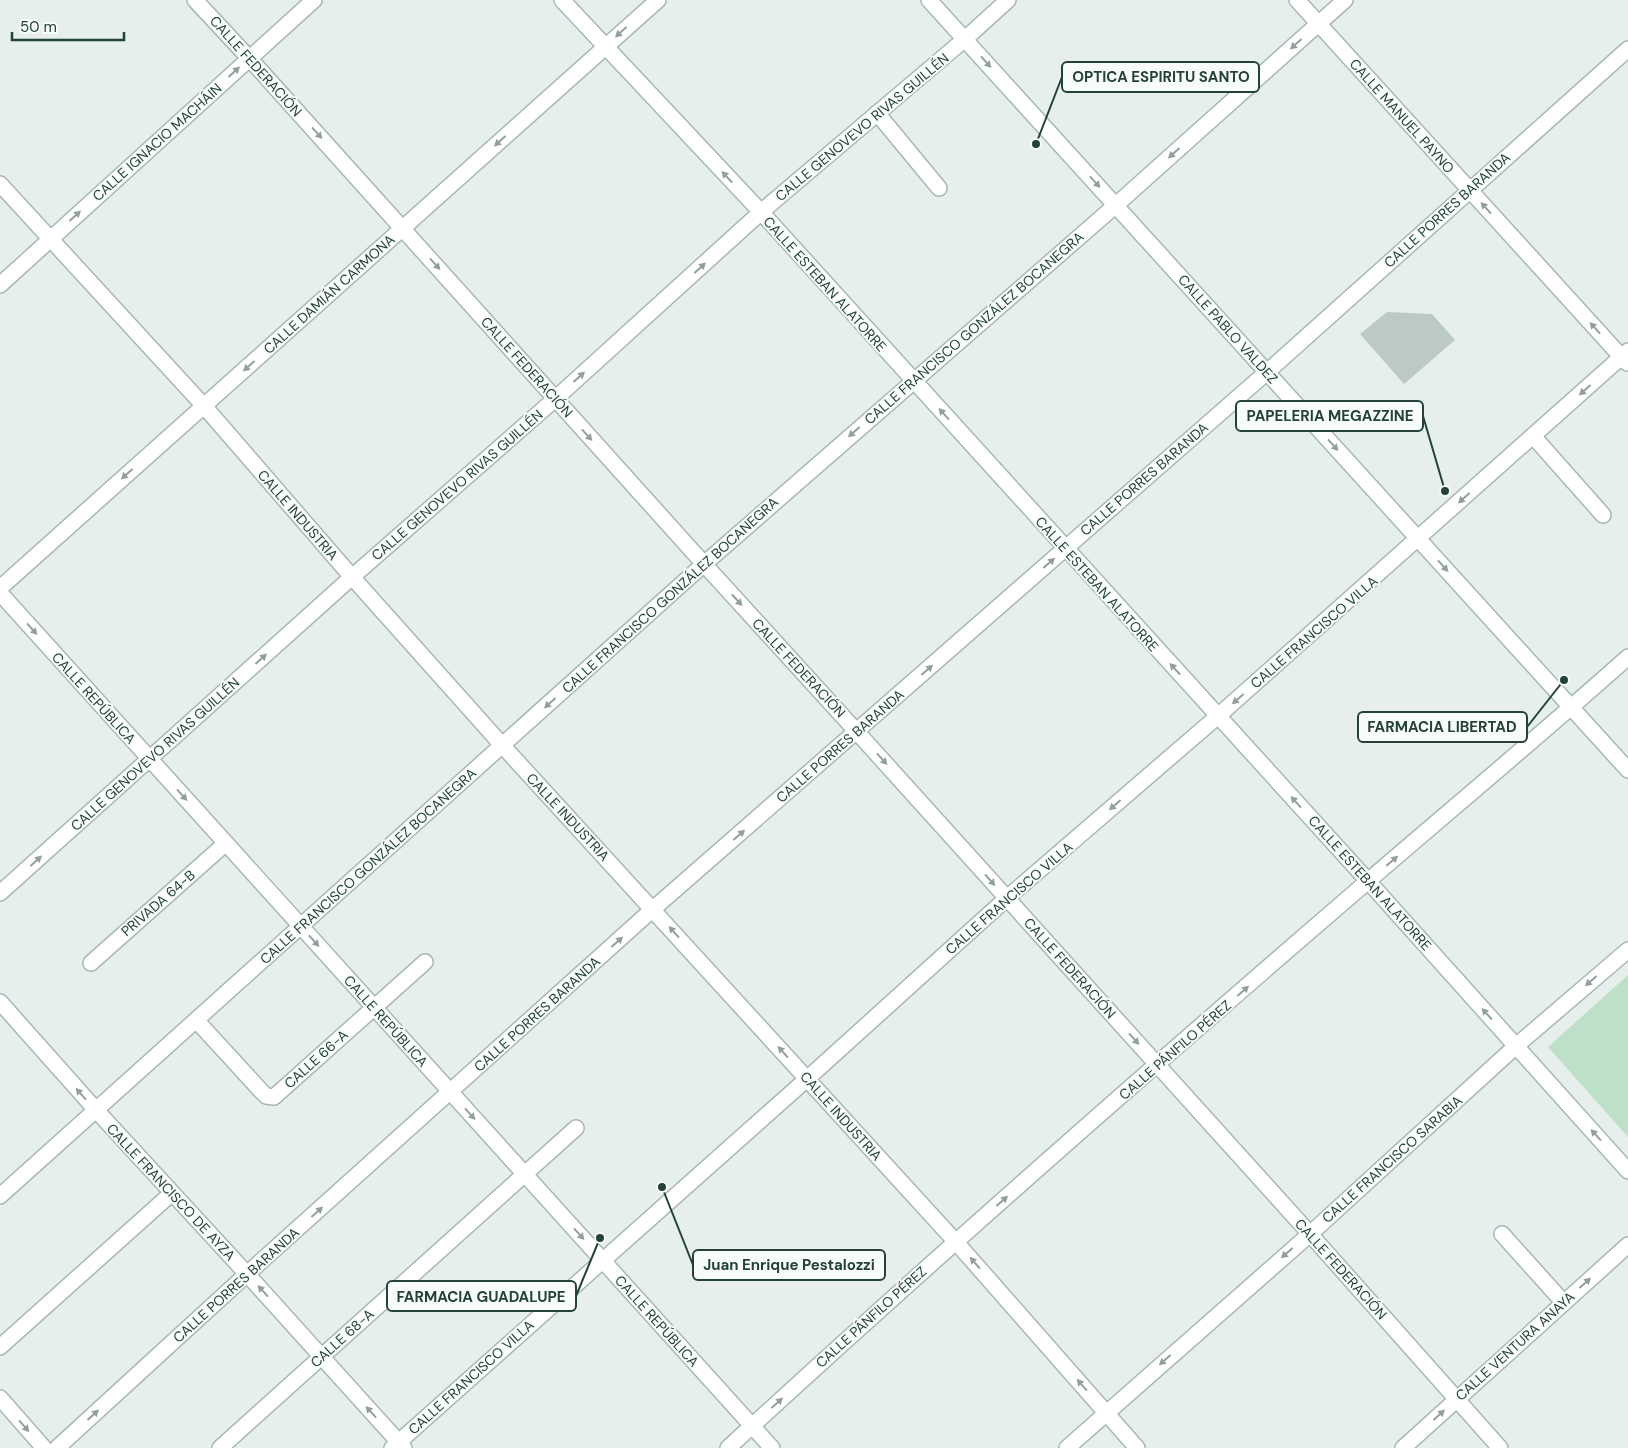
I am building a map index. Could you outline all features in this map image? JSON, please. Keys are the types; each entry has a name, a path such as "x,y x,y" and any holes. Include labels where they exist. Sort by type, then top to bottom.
{"street":[{"name":"CALLE FEDERACIÓN","path":"195,0 1158,1065 1500,1448"},
{"name":"CALLE IGNACIO MACHÁIN","path":"0,285 314,0"},
{"name":"CALLE ESTEBAN ALATORRE","path":"562,0 761,212 1368,881 1628,1171"},
{"name":"CALLE DAMIÁN CARMONA","path":"0,588 658,0"},
{"name":"CALLE PABLO VALDEZ","path":"929,0 1628,770"},
{"name":"CALLE GENOVEVO RIVAS GUILLÉN","path":"0,894 149,758 555,399 761,212 965,39 1008,0"},
{"name":"CALLE MANUEL PAYNO","path":"1297,0 1626,358"},
{"name":"CALLE FRANCISCO GONZÁLEZ BOCANEGRA","path":"0,1196 704,564 1116,205 1345,0"},
{"name":"CALLE PORRES BARANDA","path":"56,1448 653,909 1267,372 1628,49"},
{"path":"877,113 938,188"},
{"name":"CALLE INDUSTRIA","path":"0,184 204,406 352,577 502,745 808,1078 955,1241 1137,1448"},
{"name":"CALLE FRANCISCO VILLA","path":"398,1446 1007,898 1218,716 1533,436 1626,358"},
{"path":"1533,436 1603,514"},
{"name":"CALLE REPÚBLICA","path":"0,593 772,1448"},
{"name":"CALLE PÁNFILO PÉREZ","path":"728,1448 955,1241 1368,881 1572,708 1628,657"},
{"name":"PRIVADA 64-B","path":"91,963 226,843"},
{"name":"CALLE FRANCISCO SARABIA","path":"1067,1448 1310,1234 1516,1046 1628,950"},
{"path":"374,1008 425,962"},
{"name":"CALLE FRANCISCO DE AYZA","path":"0,1002 322,1357 398,1446"},
{"name":"CALLE 66-A","path":"196,1020 263,1093 271,1097 276,1096 374,1008"},
{"name":"CALLE 68-A","path":"220,1448 576,1128"},
{"path":"0,1347 172,1193"},
{"path":"1502,1234 1564,1303"},
{"name":"CALLE VENTURA ANAYA","path":"1403,1448 1628,1245"},
{"path":"0,1398 44,1448"}],"green space":[{"path":"1628,975 1628,1137 1548,1047"}],"building":[{"path":"1387,312 1432,314 1455,340 1404,384 1360,334"}],"place":[{"name":"OPTICA ESPIRITU SANTO","path":"1036,144"},
{"name":"PAPELERIA MEGAZZINE","path":"1445,491"},
{"name":"FARMACIA LIBERTAD","path":"1564,680"},
{"name":"Juan Enrique Pestalozzi","path":"662,1187"},
{"name":"FARMACIA GUADALUPE","path":"600,1238"}]}
